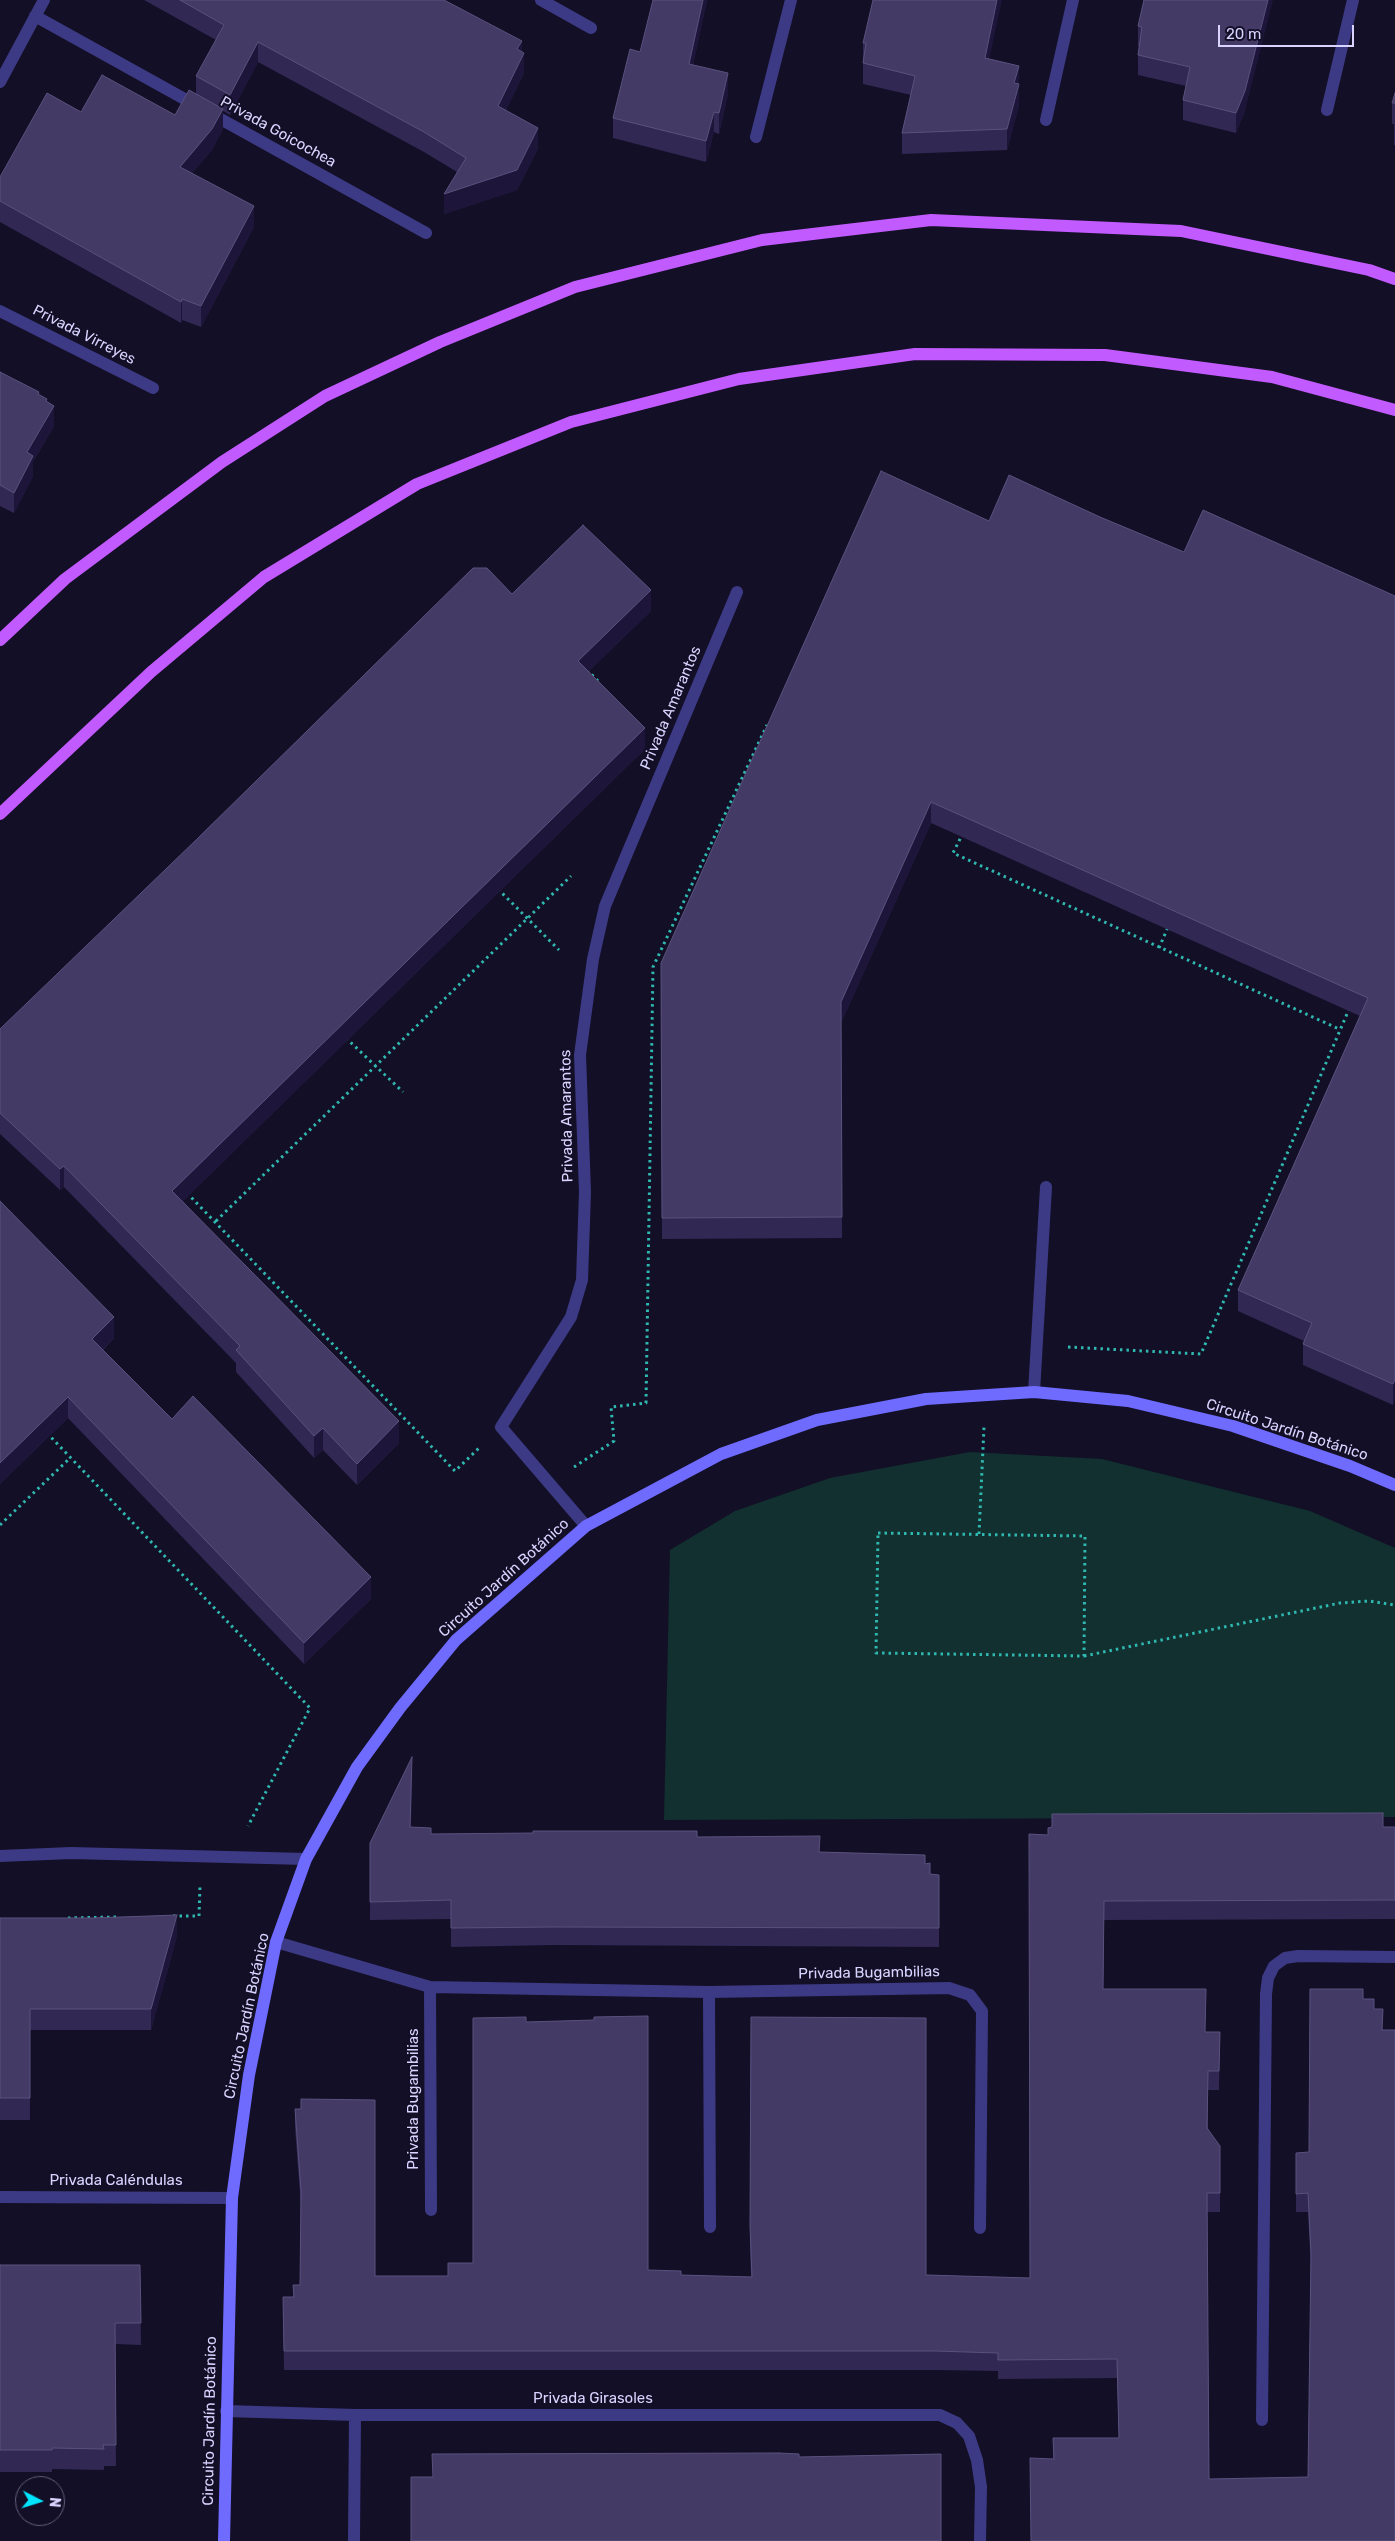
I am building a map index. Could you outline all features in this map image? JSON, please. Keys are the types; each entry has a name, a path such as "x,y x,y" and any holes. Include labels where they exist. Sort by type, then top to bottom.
{"main road":[{"path":"0,640 81,568 222,462 325,396 440,342 575,287 762,240 931,220 1181,231 1369,270 1395,279"},
{"path":"0,814 152,672 264,577 417,484 571,422 739,379 915,354 1105,356 1272,377 1395,410"}],"street":[{"path":"0,82 44,0"},
{"path":"541,0 590,28"},
{"path":"756,137 791,0"},
{"path":"1046,120 1073,0"},
{"path":"1327,110 1353,0"},
{"name":"Privada Goicochea","path":"35,16 426,233"},
{"name":"Privada Virreyes","path":"0,311 153,388"},
{"name":"Privada Amarantos","path":"501,1427 571,1317 582,1280 585,1192 580,1055 593,959 605,906 737,592"},
{"path":"1034,1392 1046,1187"},
{"name":"Circuito Jardín Botánico","path":"224,2541 232,2198 249,2075 276,1942 306,1859 357,1767 400,1708 456,1640 586,1526 721,1454 817,1420 926,1399 1034,1392 1128,1401 1233,1426 1350,1466 1395,1485"},
{"path":"501,1427 586,1526"},
{"path":"0,1856 71,1853 306,1859"},
{"name":"Privada Bugambilias","path":"276,1942 430,1987 709,1992 949,1988 970,1995 982,2010 980,2228"},
{"path":"1262,2420 1266,1994 1268,1978 1274,1966 1284,1958 1298,1956 1395,1957"},
{"name":"Privada Bugambilias","path":"430,1987 430,2210"},
{"path":"709,1992 710,2227"},
{"name":"Privada Caléndulas","path":"0,2197 232,2198"},
{"name":"Privada Girasoles","path":"226,2411 355,2415 940,2415 957,2423 969,2436 978,2460 981,2487 980,2541"},
{"path":"354,2541 355,2415"}],"path":[{"path":"582,664 602,685"},
{"path":"549,1484 614,1441 611,1407 646,1403 654,967 768,724"},
{"path":"966,827 953,853 1339,1029"},
{"path":"216,1221 571,876"},
{"path":"493,885 559,950"},
{"path":"1159,948 1171,920"},
{"path":"1037,1345 1201,1354 1351,1004"},
{"path":"341,1033 403,1092"},
{"path":"180,1187 216,1221 455,1471 501,1427"},
{"path":"979,1534 986,1396"},
{"path":"44,1431 310,1708 232,1857"},
{"path":"0,1525 70,1458"},
{"path":"1084,1656 1086,1536 878,1533 876,1653 1084,1656 1340,1603 1369,1601 1395,1605"},
{"path":"169,1916 199,1916 202,1856"},
{"path":"60,1918 120,1917"}],"green space":[{"path":"970,1452 1102,1459 1310,1511 1395,1548 1395,1817 664,1820 670,1550 735,1511 830,1478"}],"building":[{"path":"180,0 444,0 522,41 517,49 524,53 498,106 538,128 517,170 444,194 466,158 424,132 258,42 230,95 196,76 224,25"},
{"path":"653,0 703,0 689,64 728,73 719,113 714,112 706,141 613,118 630,49 640,52"},
{"path":"873,0 997,0 985,58 1019,66 1014,83 1019,84 1007,129 902,133 915,76 863,63 866,43 863,43"},
{"path":"1144,0 1268,0 1245,91 1236,113 1183,100 1190,67 1138,55 1142,27 1138,26"},
{"path":"102,75 175,115 189,90 223,109 212,129 180,167 254,206 201,306 182,299 181,302 0,201 0,177 47,93 81,112"},
{"path":"0,372 39,392 38,394 54,406 27,452 33,456 14,493 0,485"},
{"path":"881,471 989,521 1009,475 1100,517 1184,552 1203,510 1395,596 1395,1380 1393,1384 1303,1344 1312,1323 1238,1290 1368,998 931,802 841,1002 842,1217 662,1218 661,963"},
{"path":"583,525 651,590 578,661 645,728 172,1191 399,1421 357,1464 323,1428 314,1436 236,1350 240,1346 64,1166 60,1169 0,1113 0,1029 473,568 487,568 512,594"},
{"path":"0,1201 114,1317 92,1339 172,1419 193,1396 371,1577 304,1643 68,1397 0,1463"},
{"path":"412,1757 410,1827 431,1828 431,1834 533,1833 533,1831 697,1831 697,1837 820,1836 819,1852 925,1855 925,1864 930,1863 930,1874 939,1875 939,1928 451,1928 451,1900 370,1902 370,1843"},
{"path":"1383,1813 1383,1827 1395,1827 1395,1900 1104,1901 1103,1989 1206,1989 1205,2032 1220,2032 1219,2071 1208,2071 1207,2128 1220,2146 1220,2193 1207,2193 1209,2479 1308,2477 1311,2254 1308,2193 1296,2194 1296,2153 1309,2152 1310,1989 1363,1989 1363,1999 1374,1999 1374,2009 1383,2009 1382,2030 1395,2030 1395,2541 1031,2541 1030,2458 1054,2459 1053,2438 1119,2438 1117,2359 998,2360 998,2353 935,2351 284,2351 283,2297 294,2297 293,2285 300,2285 301,2191 295,2109 301,2109 301,2099 375,2100 375,2276 448,2276 448,2263 473,2263 473,2018 526,2017 526,2022 594,2020 594,2017 648,2016 648,2270 681,2271 681,2275 752,2277 750,2226 751,2017 926,2018 926,2275 1030,2278 1029,1834 1048,1835 1048,1828 1052,1827 1052,1814"},
{"path":"177,1915 151,2009 30,2009 30,2098 0,2098 0,1918 93,1918"},
{"path":"0,2265 140,2265 141,2323 115,2323 116,2445 103,2445 104,2449 0,2450"},
{"path":"432,2454 799,2454 799,2457 941,2454 941,2541 411,2541 411,2477 433,2477"}]}
